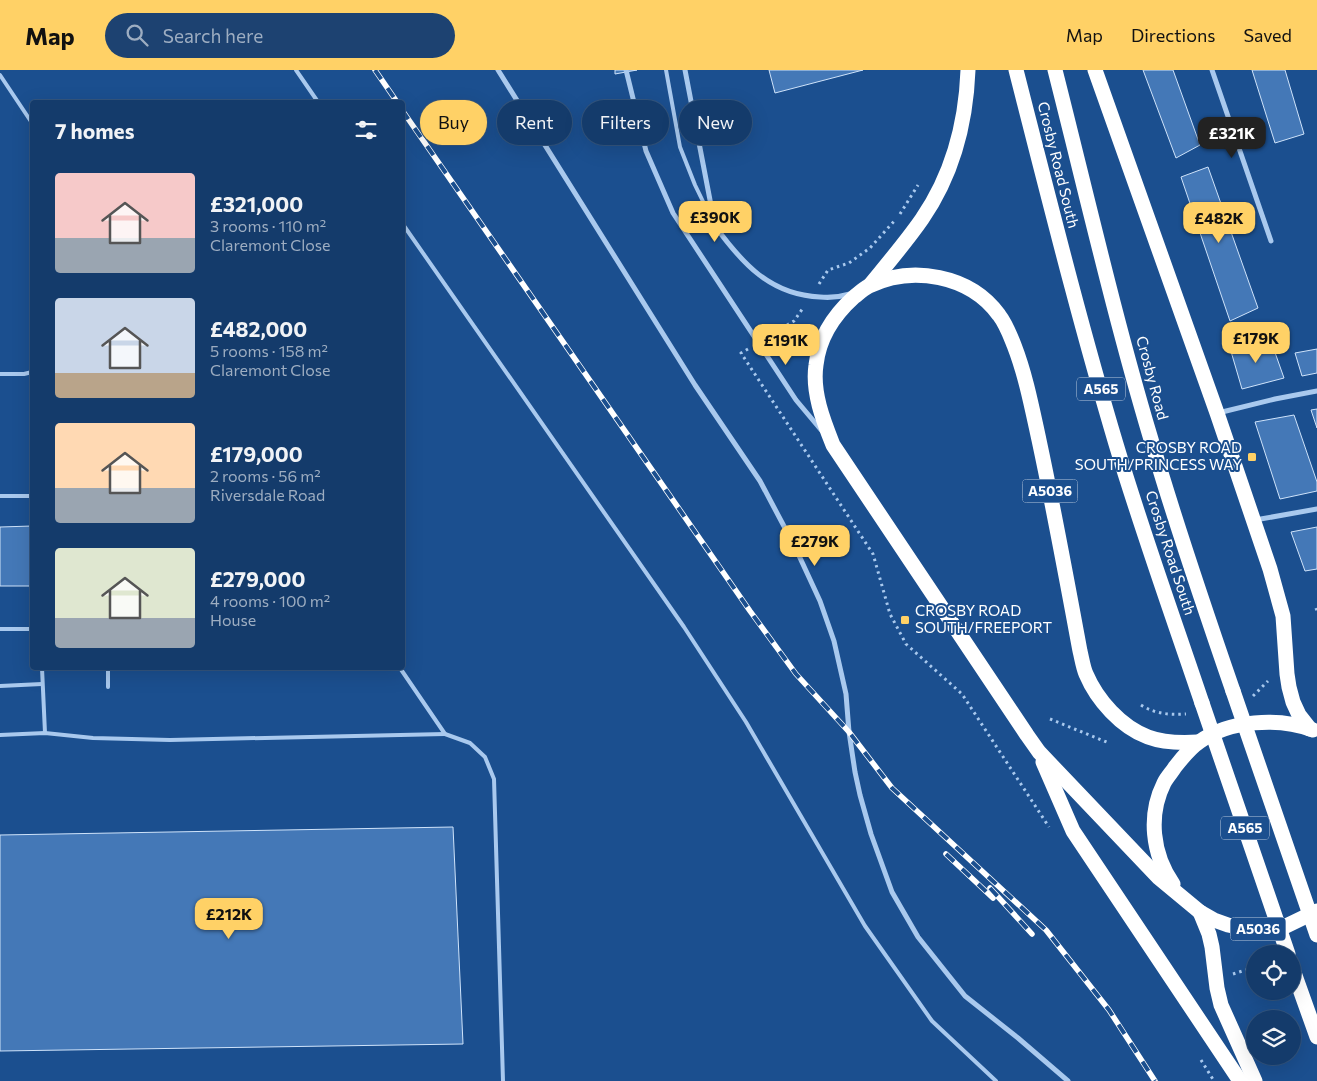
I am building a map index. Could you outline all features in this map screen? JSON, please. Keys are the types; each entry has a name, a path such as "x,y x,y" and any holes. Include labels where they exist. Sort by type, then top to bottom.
{"highway":[{"path":"867,287 924,217 944,180 962,127 968,70"},
{"name":"Crosby Road South","path":"1016,70 1074,294 1117,444 1164,593 1285,945"},
{"name":"Crosby Road","path":"1054,70 1110,295 1150,436 1196,584 1317,935"},
{"path":"1096,70 1218,413 1270,569 1283,616 1287,674 1293,702 1299,715 1314,731"},
{"name":"A5036","path":"1198,742 1186,743 1162,740 1137,732 1125,724 1109,708 1087,675 1080,651 1025,377 1008,331 999,315 986,300 974,291 942,277 914,276 890,279 867,287 844,306 831,323 819,349 815,376 817,399 824,422 833,445 1039,752 1159,878 1200,912 1228,925 1247,929 1264,929 1286,926 1317,911"},
{"name":"A5036","path":"1184,899 1169,878 1158,856 1154,833 1155,808 1164,782 1180,760 1198,742 1225,729 1255,722 1284,723 1314,731"},
{"path":"1039,752 1073,831 1240,1081"},
{"path":"1200,912 1209,934 1217,988 1222,1005 1255,1081"},
{"path":"1301,992 1317,1037"}],"street":[{"path":"498,70 695,385 760,481 795,547 820,601 834,641 846,694 849,732 860,796 871,834 892,892 918,936 965,996 1068,1081"},
{"path":"626,70 646,151 673,213 796,400 833,445"},
{"path":"684,70 715,226 728,244 760,276 776,287 795,294 828,298 844,296 867,287"},
{"path":"1212,70 1271,241"},
{"path":"1218,413 1317,391"},
{"path":"1254,520 1317,509"}],"lane":[{"path":"296,70 317,100"},
{"path":"666,70 680,147 695,185 715,226"},
{"path":"0,75 30,120"},
{"path":"405,226 684,627 746,722 866,926 932,1021 996,1081"},
{"path":"0,374 30,372"},
{"path":"0,496 30,496"},
{"path":"0,629 30,629"},
{"path":"42,670 45,733"},
{"path":"108,670 108,686"},
{"path":"401,670 445,734"},
{"path":"0,686 42,684"},
{"path":"0,735 45,733 93,738 170,740 445,734 470,744 485,757 494,779 503,1081"}],"path":[{"path":"828,270 849,263 860,257 870,248 898,217 921,180"},
{"path":"772,333 794,321"},
{"path":"741,353 873,554 890,614 906,644 962,694 1049,827"},
{"path":"1050,718 1109,743"},
{"path":"1230,975 1246,970"},
{"path":"1198,1056 1214,1081"}],"building":[{"path":"615,70 637,70 615,74"},
{"path":"769,70 863,70 775,93"},
{"path":"1143,70 1173,70 1200,145 1176,158"},
{"path":"1252,70 1285,70 1304,134 1275,143"},
{"path":"1208,167 1258,308 1230,321 1181,177"},
{"path":"1264,340 1265,346 1272,344 1284,378 1242,389 1230,348"},
{"path":"1317,349 1317,373 1302,376 1295,353"},
{"path":"1317,409 1317,428 1311,410"},
{"path":"1294,415 1317,482 1317,491 1280,499 1255,422"},
{"path":"30,526 30,586 0,586 0,527"},
{"path":"1317,527 1317,569 1305,571 1291,532"},
{"path":"453,827 463,1044 0,1051 0,835"}],"railway":[{"path":"375,70 396,100"},
{"path":"405,114 750,611 796,674 849,732 892,788 1046,930 1109,1010 1155,1081"},
{"path":"946,854 993,898"},
{"path":"990,888 1032,934"}],"place":[{"name":"CROSBY ROAD SOUTH/PRINCESS WAY","path":"1252,457"},
{"name":"CROSBY ROAD SOUTH/FREEPORT","path":"905,620"}]}
